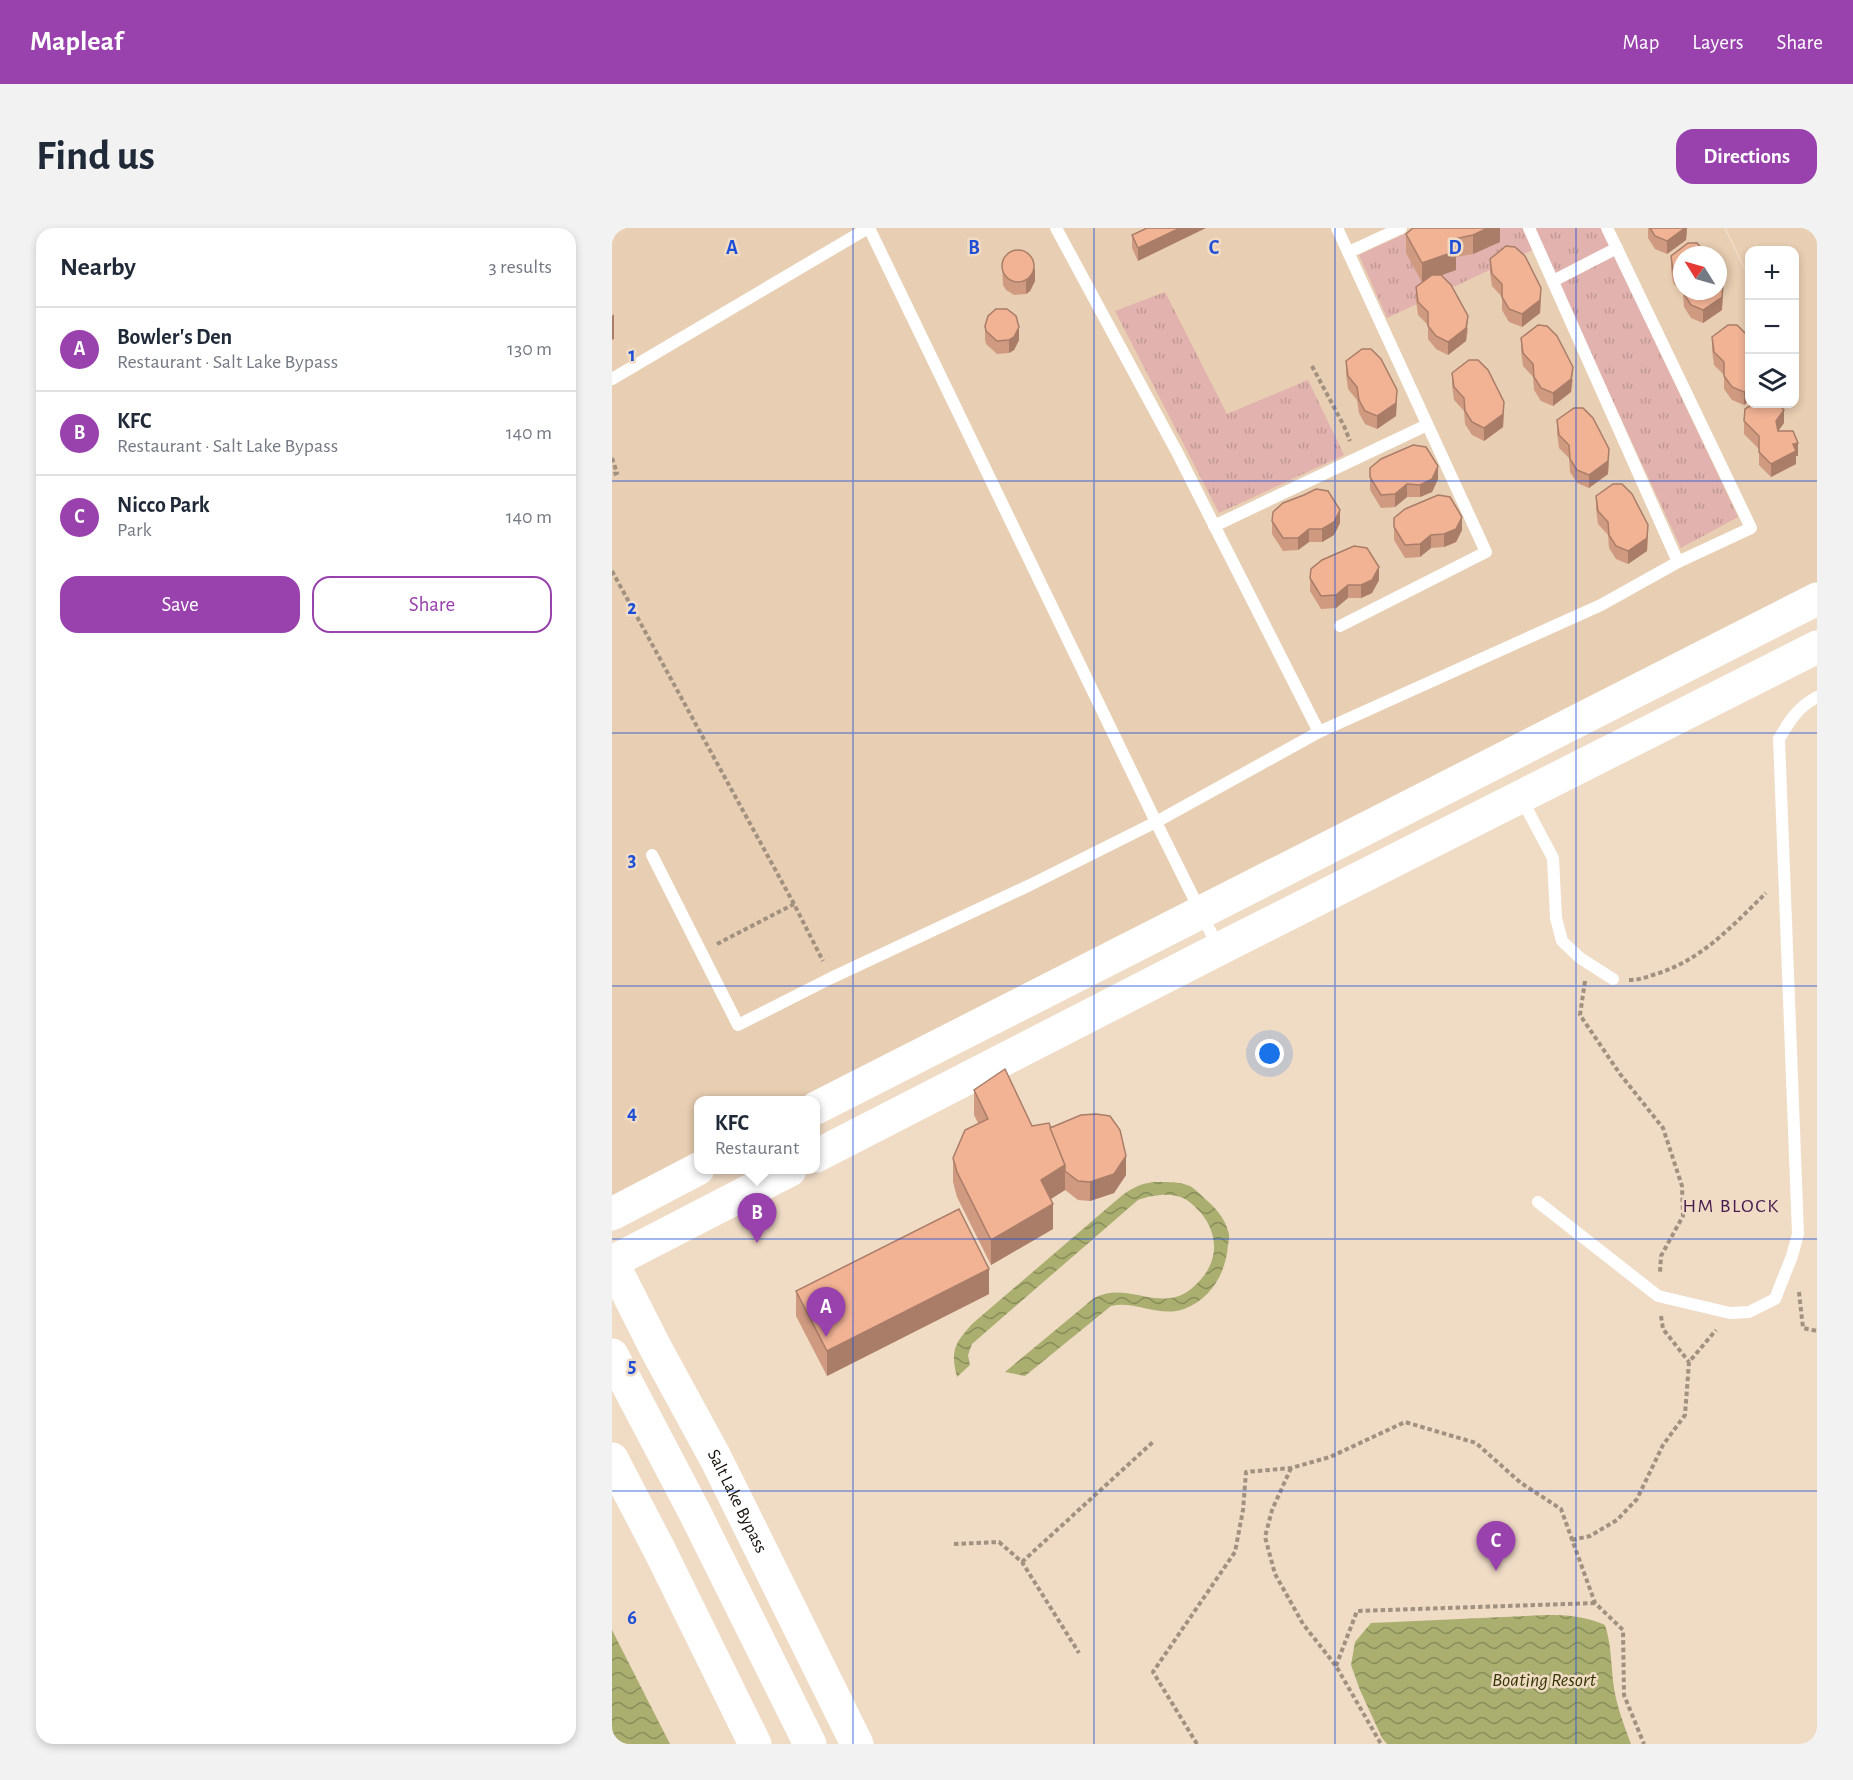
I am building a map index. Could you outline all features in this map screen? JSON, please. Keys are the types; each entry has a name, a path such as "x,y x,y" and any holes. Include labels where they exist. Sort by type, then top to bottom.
{"main road":[{"path":"820,1106 1817,599"},
{"path":"820,1154 1219,949 1817,647"},
{"path":"612,1214 694,1172"},
{"path":"612,1262 782,1174"},
{"name":"Salt Lake Bypass","path":"612,1262 716,1459 857,1744"},
{"path":"612,1355 684,1492 810,1744"},
{"path":"612,1460 660,1551 755,1744"}],"lane":[{"path":"612,379 868,228 1219,949"},
{"path":"1056,228 1129,361 1319,732"},
{"path":"1337,228 1486,552 1340,626"},
{"path":"1349,252 1401,228"},
{"path":"1529,228 1678,562"},
{"path":"652,855 738,1025 1156,822 1319,732 1601,605 1678,562 1751,528 1607,228"},
{"path":"1553,280 1617,248"},
{"path":"1214,526 1427,425"},
{"path":"1538,1202 1658,1296 1730,1313 1749,1312 1775,1299 1798,1234 1779,739 1797,711 1817,697"},
{"path":"1520,797 1553,858 1556,918 1562,941 1580,958 1612,979"}],"path":[{"path":"1312,366 1344,426 1357,459"},
{"path":"612,458 617,473 612,475"},
{"path":"612,571 794,904 831,978"},
{"path":"1612,979 1637,980 1674,969 1709,947 1767,892"},
{"path":"701,952 794,904"},
{"path":"1587,963 1580,1015 1620,1074 1664,1128 1682,1186 1683,1216 1661,1256 1658,1296 1663,1329 1689,1362"},
{"path":"1786,1273 1796,1268 1803,1328 1817,1331"},
{"path":"1572,1540 1590,1536 1617,1520 1637,1499 1663,1445 1685,1415 1689,1362 1730,1313"},
{"path":"1197,1744 1153,1672 1235,1552 1243,1510 1246,1472 1291,1468 1330,1457 1405,1422 1476,1443 1521,1483 1561,1509 1595,1604 1623,1630 1624,1695 1644,1744"},
{"path":"1022,1562 1154,1441"},
{"path":"1291,1468 1272,1510 1265,1536 1275,1574 1303,1624 1336,1666 1381,1744"},
{"path":"954,1544 999,1542 1022,1562 1079,1653"},
{"path":"1336,1666 1357,1611 1595,1604"}],"shaded area":[{"path":"612,228 1724,228 1745,271 1745,408 1799,408 1799,246 1745,246 1745,268 1726,228 1817,228 1817,585 1145,929 807,1096 694,1096 694,1153 612,1195"}],"green space":[{"path":"1417,228 1601,228 1738,517 1681,548 1541,246 1387,318 1359,255"},
{"path":"1165,292 1227,414 1308,380 1344,455 1219,513 1115,311"}],"water":[{"path":"1153,1182 1190,1186 1212,1205 1227,1226 1229,1236 1224,1265 1215,1284 1202,1299 1194,1305 1175,1311 1129,1305 1111,1306 1025,1376 1005,1372 1094,1298 1107,1293 1119,1293 1168,1298 1179,1296 1200,1281 1214,1253 1212,1233 1208,1223 1188,1201 1178,1196 1160,1195 1143,1198 972,1344 968,1355 970,1365 957,1377 954,1353 958,1342 972,1324 1123,1195 1139,1186"},
{"name":"Boating Resort","path":"1546,1615 1576,1617 1605,1625 1610,1646 1616,1698 1631,1744 1387,1744 1382,1738 1351,1665 1355,1642 1371,1623"},
{"path":"612,1630 670,1744 612,1744"}],"building":[{"path":"1147,228 1180,228 1138,248 1132,235"},
{"path":"1413,228 1488,228 1473,235 1454,239 1456,251 1422,263 1406,234"},
{"path":"1650,228 1685,228 1667,241 1655,236"},
{"path":"1688,243 1697,243 1700,246 1684,246"},
{"path":"1506,246 1515,247 1525,256 1541,288 1540,300 1522,314 1509,309 1502,297 1502,284 1492,274 1490,259"},
{"path":"1018,250 1029,255 1034,266 1029,277 1018,282 1007,277 1002,266 1007,255"},
{"path":"1432,275 1441,275 1451,285 1468,316 1466,328 1448,342 1436,336 1428,326 1428,312 1418,302 1416,287"},
{"path":"1688,300 1718,300 1703,310 1691,305"},
{"path":"996,309 1007,309 1016,316 1019,327 1014,337 1009,340 997,341 986,331 988,316"},
{"path":"1538,325 1547,326 1557,336 1573,367 1571,379 1553,393 1541,388 1534,377 1533,364 1523,353 1521,338"},
{"path":"1728,325 1737,325 1745,333 1744,392 1732,387 1724,376 1724,362 1714,352 1712,337"},
{"path":"1362,349 1371,349 1381,359 1397,390 1396,403 1377,416 1365,411 1359,400 1357,387 1348,376 1346,361"},
{"path":"1469,360 1478,360 1488,370 1504,402 1503,414 1484,428 1472,422 1465,411 1464,398 1454,387 1452,373"},
{"path":"1574,408 1583,408 1593,418 1609,449 1608,461 1589,475 1577,470 1570,459 1569,445 1559,435 1557,420"},
{"path":"1782,408 1784,410 1776,421 1778,431 1793,431 1798,443 1793,444 1796,451 1771,464 1759,452 1759,436 1744,421 1745,409"},
{"path":"1413,445 1426,447 1438,466 1432,479 1420,485 1407,484 1395,494 1381,495 1370,477 1370,468 1381,459"},
{"path":"1613,484 1622,484 1632,494 1648,525 1647,538 1628,551 1616,546 1609,535 1608,522 1598,511 1596,496"},
{"path":"1316,489 1328,491 1340,510 1334,522 1322,529 1309,529 1298,538 1283,538 1272,521 1273,512 1283,503"},
{"path":"1438,495 1450,497 1462,517 1456,529 1444,534 1431,535 1420,544 1405,545 1394,527 1394,518 1405,509"},
{"path":"1354,546 1367,548 1379,567 1372,580 1361,585 1348,585 1336,595 1321,596 1310,578 1311,569 1322,560"},
{"path":"1005,1069 1032,1126 1049,1123 1065,1165 1041,1180 1053,1204 991,1240 957,1172 953,1158 965,1130 988,1119 974,1090"},
{"path":"1081,1115 1110,1116 1120,1130 1126,1156 1114,1174 1090,1182 1078,1181 1065,1171 1065,1165 1050,1128"},
{"path":"959,1209 989,1269 827,1351 796,1291"}],"place":[{"name":"KFC","path":"757,1243"},
{"name":"Bowler's Den","path":"826,1337"},
{"name":"Nicco Park","path":"1496,1571"}],"district":[{"name":"HM BLOCK","path":"1731,1206"}]}
